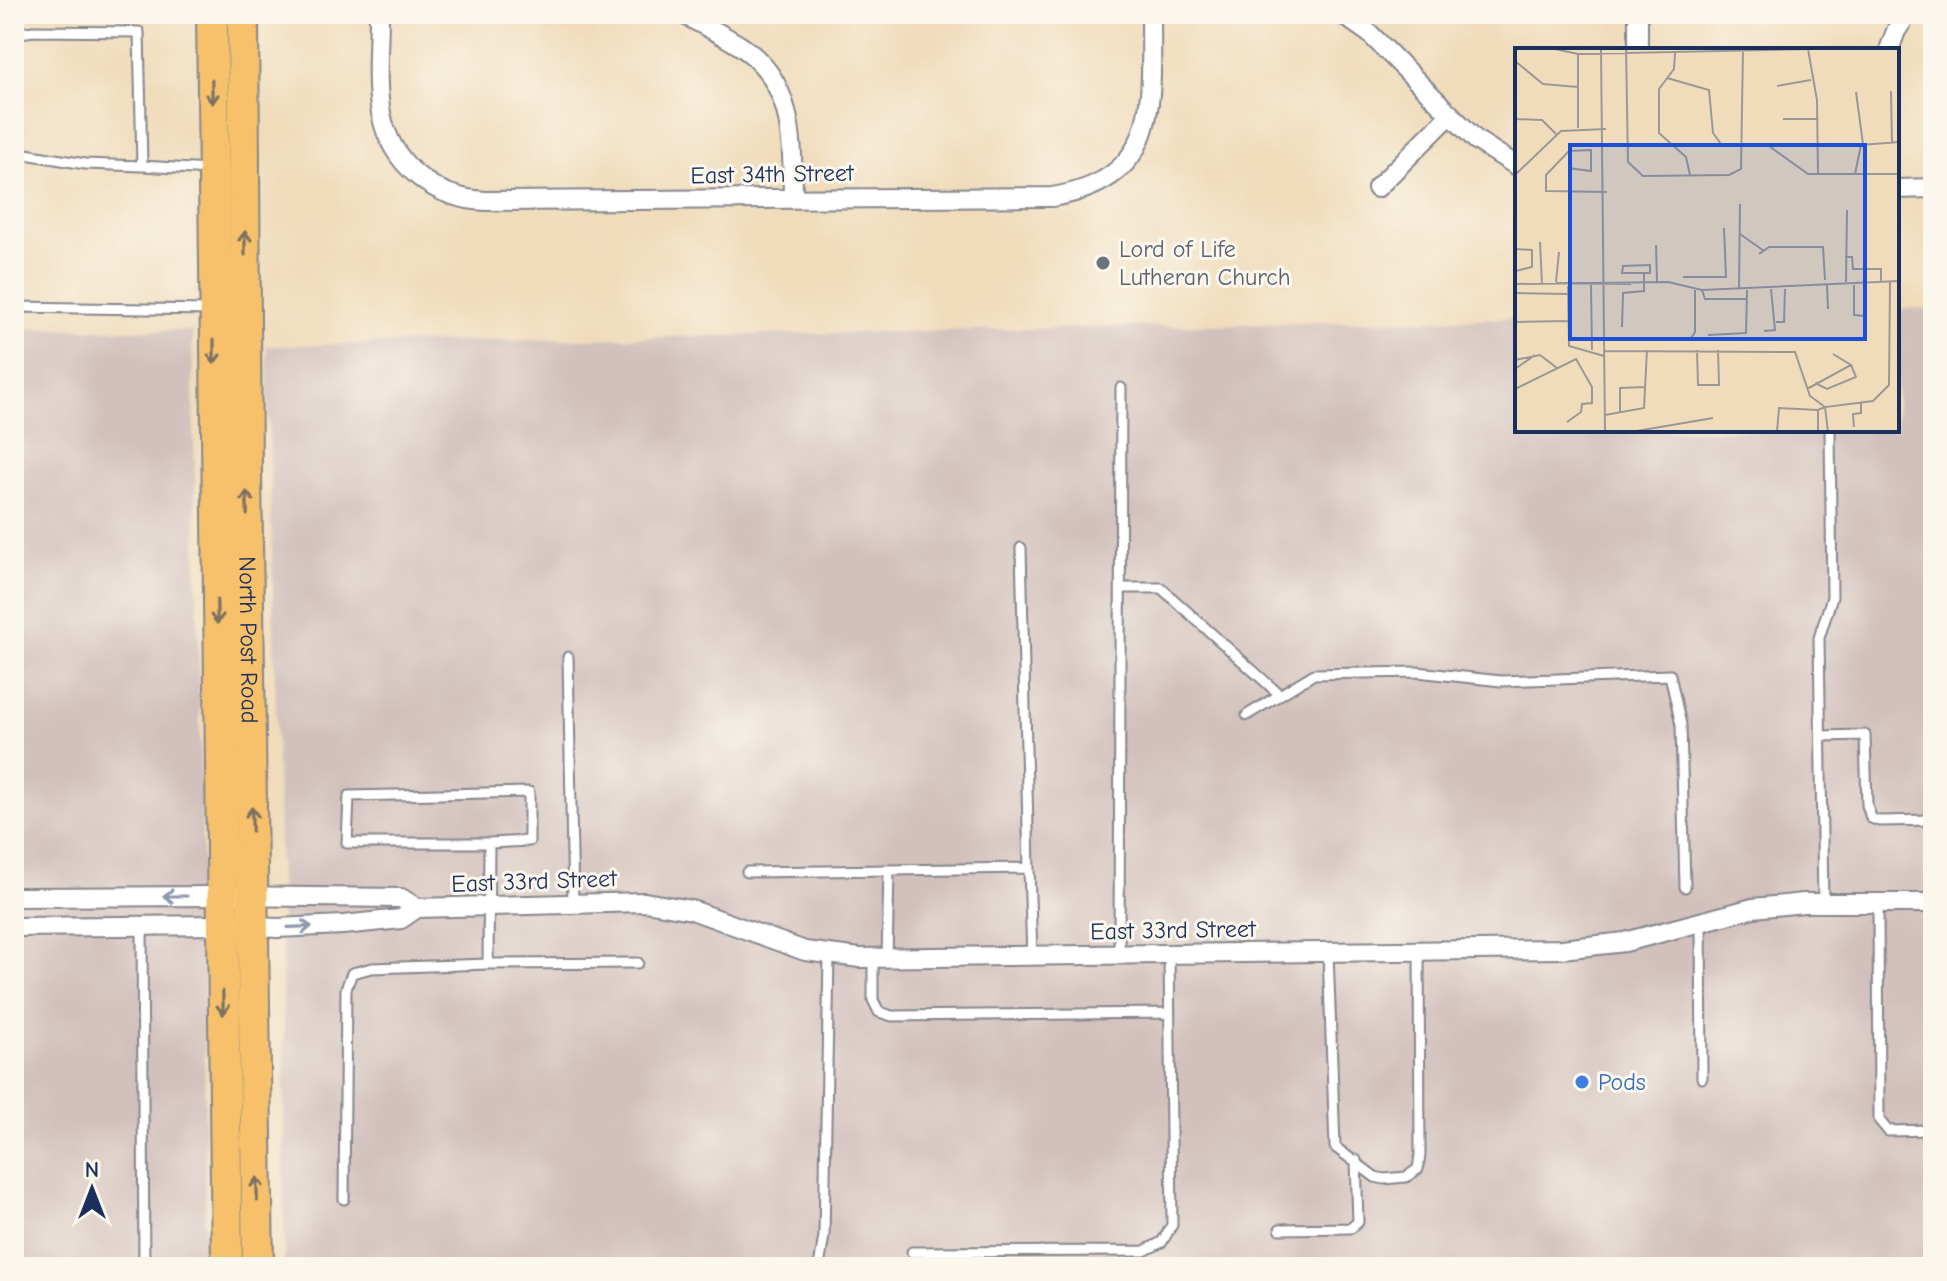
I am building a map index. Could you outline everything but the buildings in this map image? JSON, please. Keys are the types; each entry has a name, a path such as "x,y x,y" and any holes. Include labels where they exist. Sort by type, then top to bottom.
{"main road":[{"name":"North Post Road","path":"212,14 227,1267"},
{"name":"North Post Road","path":"243,14 258,1267"}],"street":[{"name":"East 34th Street","path":"379,14 382,117 393,148 413,172 447,194 478,201 1052,197 1090,189 1127,160 1139,143 1150,111 1151,14"},
{"path":"683,14 743,48 774,81 791,124 793,198"},
{"path":"1342,14 1369,33 1476,140 1515,165"},
{"path":"1638,14 1638,48"},
{"path":"1890,48 1907,14"},
{"path":"1377,188 1450,115"},
{"path":"1899,189 1933,188"},
{"name":"East 33rd Street","path":"14,897 222,910 254,927 357,924 401,919 417,908 645,902 692,910 770,940 829,955 880,958 1594,947 1656,935 1753,908 1823,903 1933,903"},
{"name":"East 33rd Street","path":"14,927 142,926 222,910 253,897 401,898 417,908"}],"lane":[{"path":"14,34 33,31 139,32 142,166"},
{"path":"14,152 85,164 213,171"},
{"path":"14,307 245,310"},
{"path":"1119,955 1121,388"},
{"path":"1823,903 1819,638 1832,597 1830,432"},
{"path":"1021,548 1032,956"},
{"path":"1121,588 1161,588 1280,695"},
{"path":"568,657 573,904"},
{"path":"1247,715 1314,674 1417,672 1501,681 1670,675 1681,725 1685,887"},
{"path":"1821,736 1865,735 1867,805 1871,818 1879,821 1933,820"},
{"path":"529,792 529,841 489,843 347,843 349,796 529,792"},
{"path":"488,964 489,843"},
{"path":"747,872 1029,868"},
{"path":"889,870 873,1000 879,1012 892,1016 1169,1013"},
{"path":"1878,903 1879,1120 1888,1131 1933,1130"},
{"path":"1701,920 1702,1078"},
{"path":"142,926 144,1267"},
{"path":"1328,952 1335,1147 1375,1177 1384,1179 1406,1177 1418,1169 1419,950"},
{"path":"912,1252 1144,1251 1162,1242 1172,1225 1169,954"},
{"path":"819,1267 824,1236 829,955"},
{"path":"344,1199 346,989 352,973 372,968 638,963"},
{"path":"1280,1229 1351,1228 1358,1222 1356,1160"}],"shaded area":[{"path":"1933,308 1933,1267 284,1267 284,1049 267,346 1515,318 1515,432 1899,432 1899,309"},
{"path":"14,328 192,331 204,946 205,1267 14,1267"}],"place":[{"name":"Lord of Life Lutheran Church","path":"1103,263"},
{"name":"Pods","path":"1582,1082"}]}
